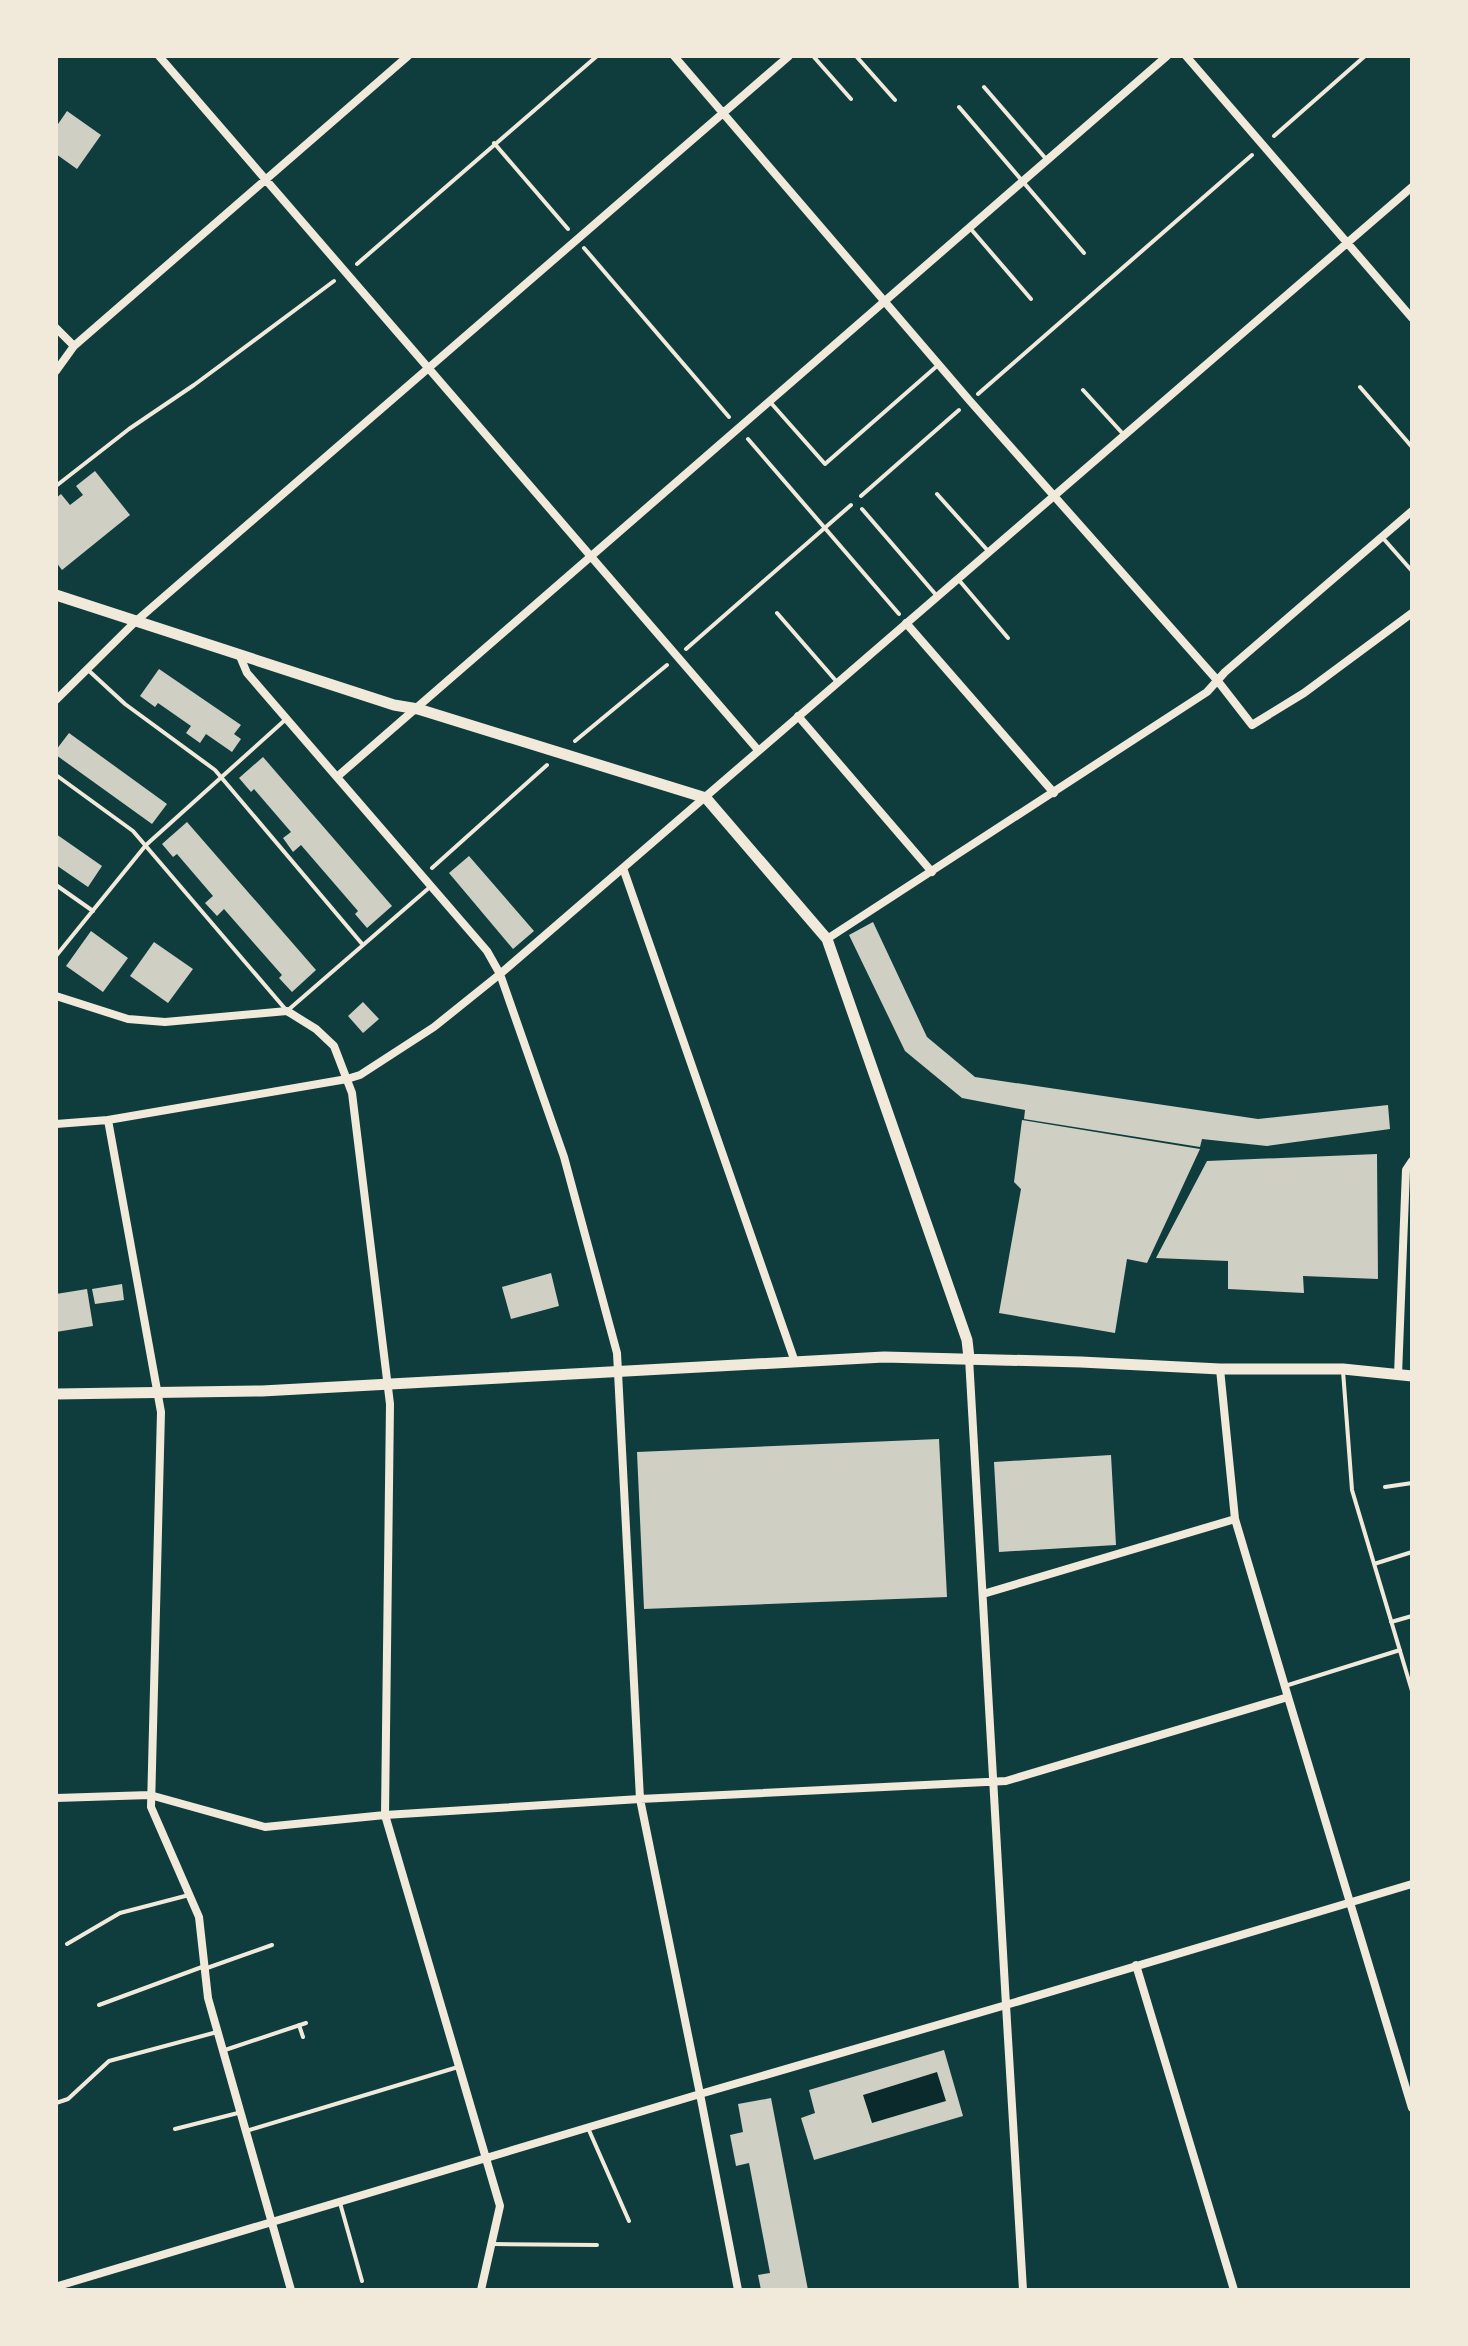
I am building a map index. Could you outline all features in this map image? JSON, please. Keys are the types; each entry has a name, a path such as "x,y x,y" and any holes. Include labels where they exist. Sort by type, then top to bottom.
{"street":[{"path":"159,56 758,750"},
{"path":"56,371 74,346 408,56"},
{"path":"674,56 970,401 1217,680 1252,725 1304,693 1412,613"},
{"path":"56,700 135,622 789,56"},
{"path":"338,776 1167,56"},
{"path":"1186,56 1412,318"},
{"path":"56,1124 108,1120 347,1079 360,1075 434,1027 706,798 1412,187"},
{"path":"56,328 74,346"},
{"path":"827,939 1207,692 1412,511"},
{"path":"56,595 394,705 418,709 706,798 827,939 962,1325 969,1358 1023,2290"},
{"path":"906,623 1054,793"},
{"path":"239,654 247,673 487,951 500,974 564,1157 617,1353 640,1799 738,2290"},
{"path":"798,716 932,872"},
{"path":"623,868 795,1362"},
{"path":"56,996 128,1019 165,1022 287,1011 316,1029 334,1046 352,1093 390,1404 385,1815 500,2206 481,2290"},
{"path":"108,1120 161,1412 151,1807 199,1917 208,1998 291,2290"},
{"path":"1398,1375 1406,1170 1412,1161"},
{"path":"56,1394 262,1391 884,1357 1220,1369 1343,1369 1412,1376"},
{"path":"1220,1369 1235,1519 1412,2108"},
{"path":"983,1594 1235,1519"},
{"path":"56,1798 150,1795 265,1827 385,1815 640,1799 992,1783 1288,1697"},
{"path":"57,2285 1412,1884"},
{"path":"1136,1965 1234,2290"}],"lane":[{"path":"813,56 851,99"},
{"path":"856,56 895,100"},
{"path":"984,87 1047,160"},
{"path":"959,107 1084,253"},
{"path":"970,227 1031,299"},
{"path":"771,402 825,464 939,364"},
{"path":"1360,387 1412,447"},
{"path":"1083,390 1124,435"},
{"path":"937,494 989,552"},
{"path":"862,509 937,596"},
{"path":"1382,537 1412,571"},
{"path":"958,579 1008,638"},
{"path":"777,613 837,682"},
{"path":"87,669 125,704 206,762 363,945"},
{"path":"56,956 146,845 287,718"},
{"path":"56,775 133,831 287,1011 432,885"},
{"path":"56,885 93,911"},
{"path":"1343,1369 1352,1490 1412,1691"},
{"path":"1385,1487 1412,1483"},
{"path":"1374,1564 1412,1552"},
{"path":"1391,1622 1412,1616"},
{"path":"1285,1686 1400,1650"},
{"path":"67,1944 120,1913 189,1895"},
{"path":"99,2005 272,1945"},
{"path":"223,2050 306,2023"},
{"path":"299,2025 303,2037"},
{"path":"56,2103 68,2099 109,2061 217,2032"},
{"path":"246,2131 458,2067"},
{"path":"175,2129 241,2112"},
{"path":"588,2128 629,2221"},
{"path":"340,2201 362,2281"},
{"path":"492,2244 597,2245"}],"path":[{"path":"423,876 1365,56"},
{"path":"494,143 906,623"}],"water":[{"path":"937,2072 946,2101 872,2123 863,2095"}],"building":[{"path":"67,111 101,135 77,169 56,154 56,127"},
{"path":"95,471 130,515 62,570 56,562 56,498 61,494 70,505 83,495 76,486"},
{"path":"159,669 241,725 234,734 241,739 232,752 206,734 200,743 186,733 191,726 158,703 155,707 140,696"},
{"path":"69,733 167,804 152,824 56,755 56,750"},
{"path":"263,757 392,906 367,928 355,914 358,911 301,845 293,852 283,838 291,832 254,789 251,792 239,778"},
{"path":"187,822 316,970 292,992 279,978 282,975 224,909 217,916 205,903 213,896 177,854 173,857 162,844"},
{"path":"56,834 102,866 88,887 56,865"},
{"path":"469,856 534,931 513,949 449,873"},
{"path":"873,922 927,1037 975,1077 1258,1119 1388,1105 1390,1129 1267,1146 1202,1139 1200,1147 1024,1119 1025,1110 962,1098 905,1051 849,935"},
{"path":"91,931 128,958 103,992 66,966"},
{"path":"154,942 193,969 168,1003 130,976"},
{"path":"363,1002 379,1019 363,1033 348,1016"},
{"path":"1022,1120 1200,1149 1147,1263 1127,1259 1115,1333 999,1313 1021,1189 1014,1182"},
{"path":"1377,1154 1378,1279 1303,1276 1304,1293 1228,1289 1228,1261 1156,1258 1207,1161"},
{"path":"551,1273 559,1306 511,1319 502,1287"},
{"path":"122,1284 124,1300 95,1304 92,1289"},
{"path":"87,1289 93,1326 56,1332 56,1294"},
{"path":"939,1439 947,1597 644,1609 637,1452"},
{"path":"1111,1455 1116,1545 999,1552 994,1462"},
{"path":"944,2050 963,2116 814,2160 801,2118 815,2113 809,2090","holes":["937,2072 946,2101 872,2123 863,2095"]},
{"path":"771,2098 808,2290 761,2290 758,2275 770,2273 749,2163 736,2166 730,2135 743,2132 738,2104"}]}
